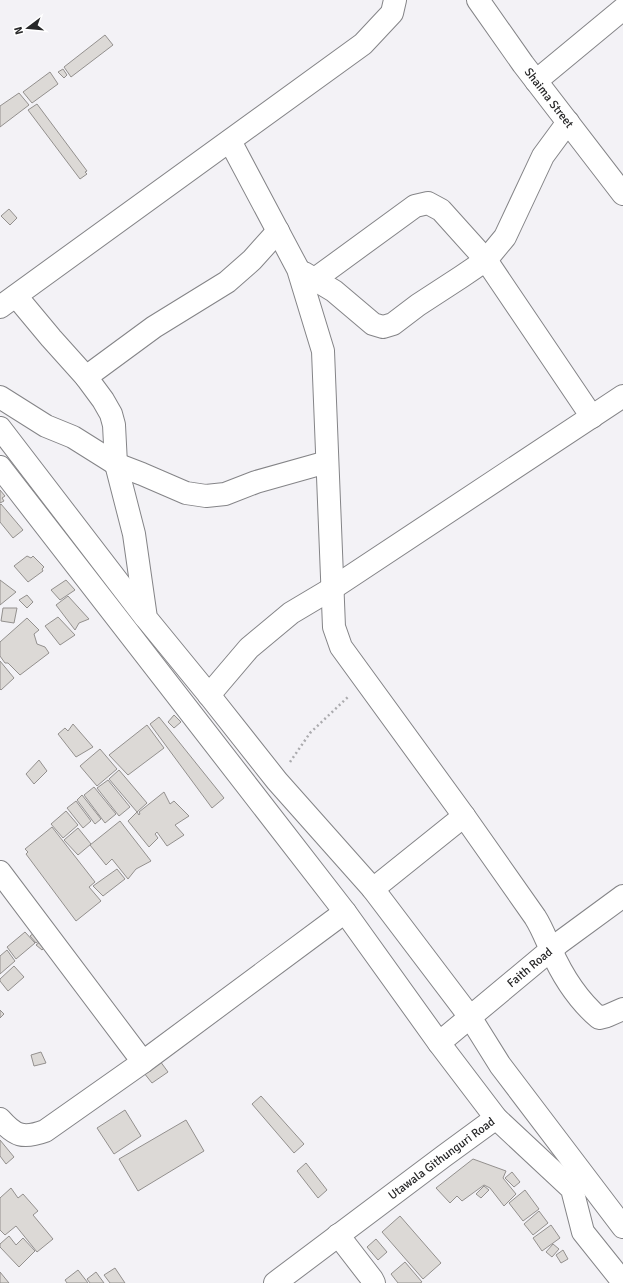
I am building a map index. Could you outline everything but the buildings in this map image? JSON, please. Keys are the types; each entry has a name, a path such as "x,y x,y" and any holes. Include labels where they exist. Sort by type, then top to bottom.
{"street":[{"path":"146,618 134,534 116,464 114,425 111,414 103,400 86,377 51,338 8,301 363,44 392,13 396,0"},
{"name":"Shaima Street","path":"478,0 536,81 623,194"},
{"path":"536,81 623,9"},
{"path":"306,274 334,291 373,324 383,327 393,324 418,304 461,278 486,260 506,238 543,156 568,122"},
{"path":"230,141 278,231 306,274 323,352 334,627 341,647 464,816 535,917 543,930 562,973 588,1009 599,1018 623,1009"},
{"path":"306,274 415,206 428,203 441,210 486,260 592,417"},
{"path":"86,377 154,327 227,282 252,260 278,231"},
{"path":"209,695 249,648 291,613 332,588 623,396"},
{"path":"0,397 46,426 73,437 116,464 186,492 206,496 225,494 256,482 327,462"},
{"path":"0,428 146,618 277,781 373,889 470,1017 500,1065 619,1214 583,1232"},
{"path":"0,467 345,912 439,1043 496,1118"},
{"path":"373,889 464,816"},
{"path":"0,872 143,1062"},
{"name":"Faith Road","path":"439,1043 551,950 623,896"},
{"path":"0,1119 10,1130 24,1136 34,1135 45,1131 143,1062 345,912"},
{"name":"Utawala Githunguri Road","path":"275,1283 496,1118 572,1189 583,1232 623,1282"},
{"path":"338,1235 374,1283"}],"path":[{"path":"277,781 310,733 366,680"}]}
